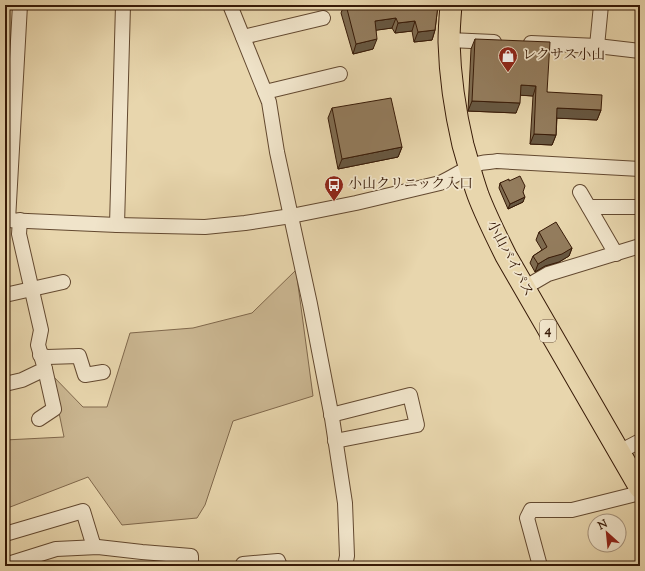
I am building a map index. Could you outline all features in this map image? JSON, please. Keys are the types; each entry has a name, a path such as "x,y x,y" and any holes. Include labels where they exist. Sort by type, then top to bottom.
{"highway":[{"name":"小山バイパス","path":"451,5 449,40 453,93 469,168 478,195 490,225 506,256 640,488"}],"street":[{"path":"20,5 11,220 19,234 32,289 41,330 38,345 54,409 39,419"},
{"path":"117,225 123,5"},
{"path":"230,5 269,102 277,152 310,304 331,415 344,503 345,566"},
{"path":"597,46 601,5"},
{"path":"243,38 323,18"},
{"path":"449,40 503,42"},
{"path":"519,43 597,46 640,51"},
{"path":"265,92 340,74"},
{"path":"11,220 205,227 291,216 356,203 440,183 482,163 497,161 640,169"},
{"path":"580,192 616,254"},
{"path":"589,207 640,207"},
{"path":"524,288 548,274 640,246"},
{"path":"5,295 63,282"},
{"path":"40,355 47,357 79,356 85,375 103,372"},
{"path":"5,384 22,380 45,369"},
{"path":"331,415 410,395 417,425 335,441"},
{"path":"619,452 640,441"},
{"path":"540,566 527,518 531,510 572,510 640,493"},
{"path":"5,534 83,511 94,547"},
{"path":"5,565 56,549 98,547 191,556 191,566"},
{"path":"243,564 278,561 280,566"}],"shaded area":[{"path":"296,270 313,396 233,421 205,505 197,518 122,525 88,477 5,509 5,440 64,437 51,374 83,407 107,407 130,333 193,328 252,313"}],"building":[{"path":"346,5 438,5 435,30 418,32 415,21 398,23 396,18 375,21 377,39 356,44"},
{"path":"475,39 550,42 547,92 602,95 601,110 557,108 556,135 534,134 536,86 521,85 520,103 472,101"},
{"path":"391,98 402,147 342,159 332,108"},
{"path":"520,176 525,186 523,192 525,197 510,204 500,183"},
{"path":"556,222 572,248 538,264 533,256 547,247 539,232"}],"place":[{"name":"レクサス小山","path":"508,73"},
{"name":"小山クリニック入口","path":"334,202"}]}
